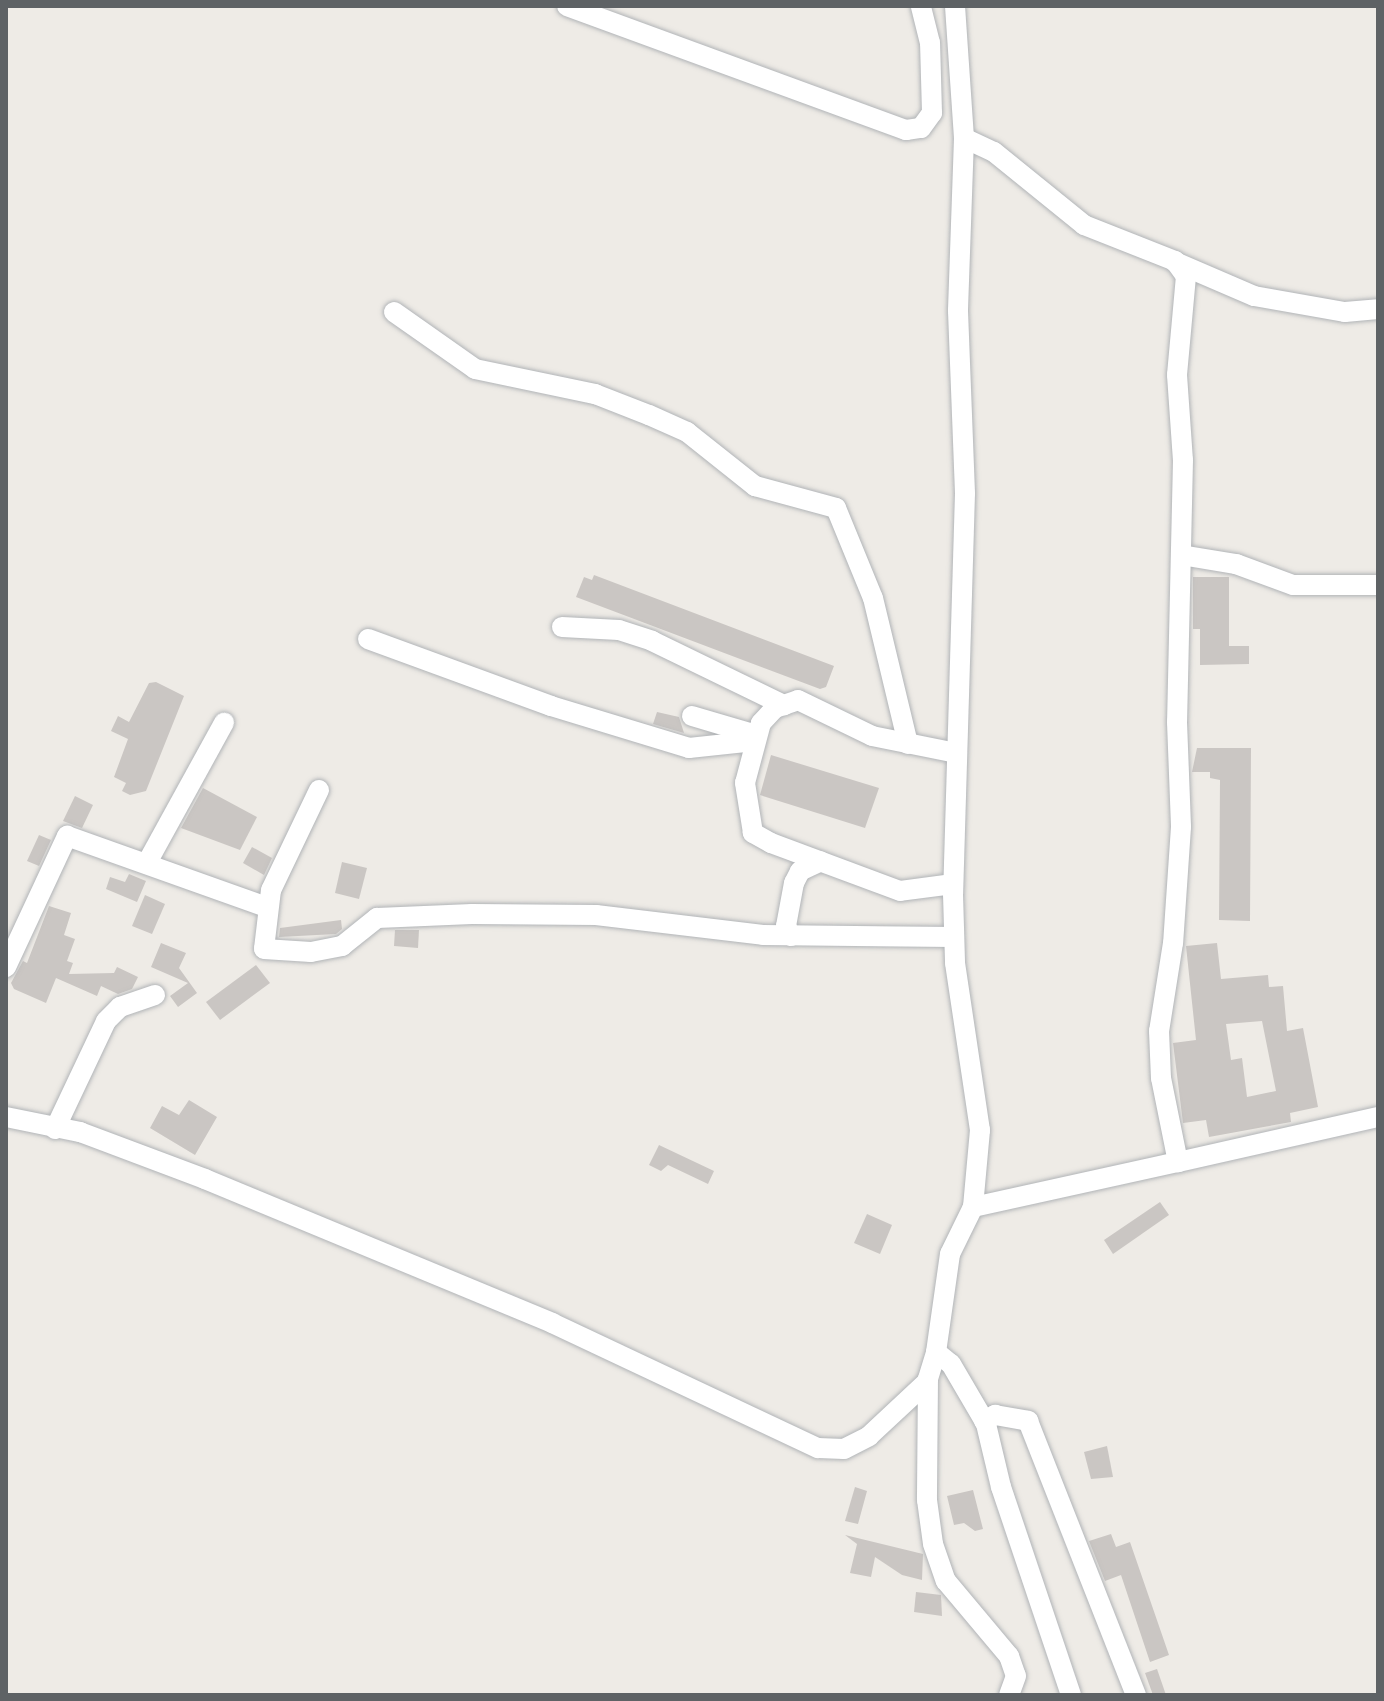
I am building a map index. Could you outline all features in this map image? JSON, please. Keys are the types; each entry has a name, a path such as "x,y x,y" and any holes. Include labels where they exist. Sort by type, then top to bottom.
{"street":[{"path":"567,6 906,130 921,128 932,113 930,43 921,6"},
{"path":"955,6 964,138 958,311 965,493 956,753 954,937 980,1130 973,1207 950,1254 936,1352 928,1379 927,1500 933,1544 946,1581 1009,1656 1016,1676 1009,1695"},
{"path":"964,138 994,152 1084,225 1187,270 1254,296 1345,312 1378,309"},
{"path":"1178,1162 1161,1078 1159,1031 1173,943 1181,827 1177,362 1187,270"},
{"path":"394,312 475,369 595,394 636,409 687,432 755,486 836,508 873,598 908,744"},
{"path":"1181,555 1236,564 1293,585 1378,585"},
{"path":"562,627 619,630 652,641 784,705"},
{"path":"368,639 551,706 689,748 756,738"},
{"path":"953,884 900,891 753,833 745,783 761,723 784,705 798,700 872,736 956,753"},
{"path":"692,716 756,738"},
{"path":"148,861 224,723"},
{"path":"319,790 283,859 266,907 264,949 311,952 342,946 377,918 429,915 596,915 791,936 954,937"},
{"path":"6,967 60,843 67,836 148,861 184,880 266,907"},
{"path":"791,936 786,926 794,883 800,871 821,861"},
{"path":"55,1129 106,1021 120,1007 155,995"},
{"path":"6,1117 80,1132 205,1179 494,1298 818,1448 844,1449 869,1436 928,1379"},
{"path":"973,1207 1378,1117"},
{"path":"936,1352 951,1364 984,1421 1001,1487 1071,1695"},
{"path":"984,1421 1005,1415 1028,1421 1136,1695"}],"building":[{"path":"594,575 834,666 826,687 820,689 576,597 584,577 592,580"},
{"path":"1193,577 1229,577 1229,646 1249,646 1249,664 1200,665 1200,629 1193,629"},
{"path":"156,682 184,696 146,791 130,795 122,791 126,783 114,777 128,739 111,731 118,716 129,722 149,683"},
{"path":"657,712 679,717 684,733 653,724"},
{"path":"1197,748 1251,748 1250,921 1219,920 1220,780 1210,778 1210,772 1192,772"},
{"path":"771,755 879,788 865,828 760,795"},
{"path":"203,788 257,817 240,850 181,828"},
{"path":"75,796 93,805 82,828 63,821"},
{"path":"39,835 51,840 39,866 27,861"},
{"path":"252,847 272,858 264,875 243,863"},
{"path":"342,862 367,868 359,899 335,893"},
{"path":"129,874 146,881 137,902 106,889 110,877 125,882"},
{"path":"145,895 165,904 152,934 132,926"},
{"path":"49,906 71,913 64,935 75,939 67,961 73,963 69,974 114,973 117,967 138,977 132,989 118,994 101,986 97,996 56,978 46,1003 14,989 11,983 23,961 27,963"},
{"path":"341,920 342,929 336,934 279,937 280,928"},
{"path":"395,930 419,930 418,948 394,946"},
{"path":"161,943 186,953 179,968 197,993 178,1007 170,996 188,983 151,967"},
{"path":"1217,943 1221,979 1268,975 1269,987 1283,986 1287,1031 1303,1028 1318,1107 1290,1113 1291,1122 1209,1137 1206,1120 1183,1123 1173,1043 1196,1040 1186,946","holes":["1262,1021 1276,1091 1247,1097 1242,1058 1231,1060 1226,1024"]},
{"path":"256,965 270,983 220,1020 206,1002"},
{"path":"189,1100 217,1117 195,1155 150,1128 162,1106 179,1115"},
{"path":"659,1145 714,1171 708,1184 668,1165 661,1171 649,1165"},
{"path":"1160,1202 1169,1215 1113,1254 1104,1240"},
{"path":"867,1214 892,1225 880,1254 854,1243"},
{"path":"1107,1446 1113,1477 1091,1479 1084,1452"},
{"path":"855,1487 867,1491 858,1524 845,1521"},
{"path":"973,1490 983,1529 975,1531 964,1523 954,1525 947,1496"},
{"path":"1111,1534 1116,1547 1130,1542 1169,1655 1150,1662 1121,1575 1105,1581 1089,1541"},
{"path":"845,1535 923,1554 922,1580 902,1575 875,1557 871,1577 850,1573 857,1544"},
{"path":"916,1592 941,1595 942,1616 914,1612"},
{"path":"1157,1669 1166,1695 1153,1695 1145,1673"}]}
